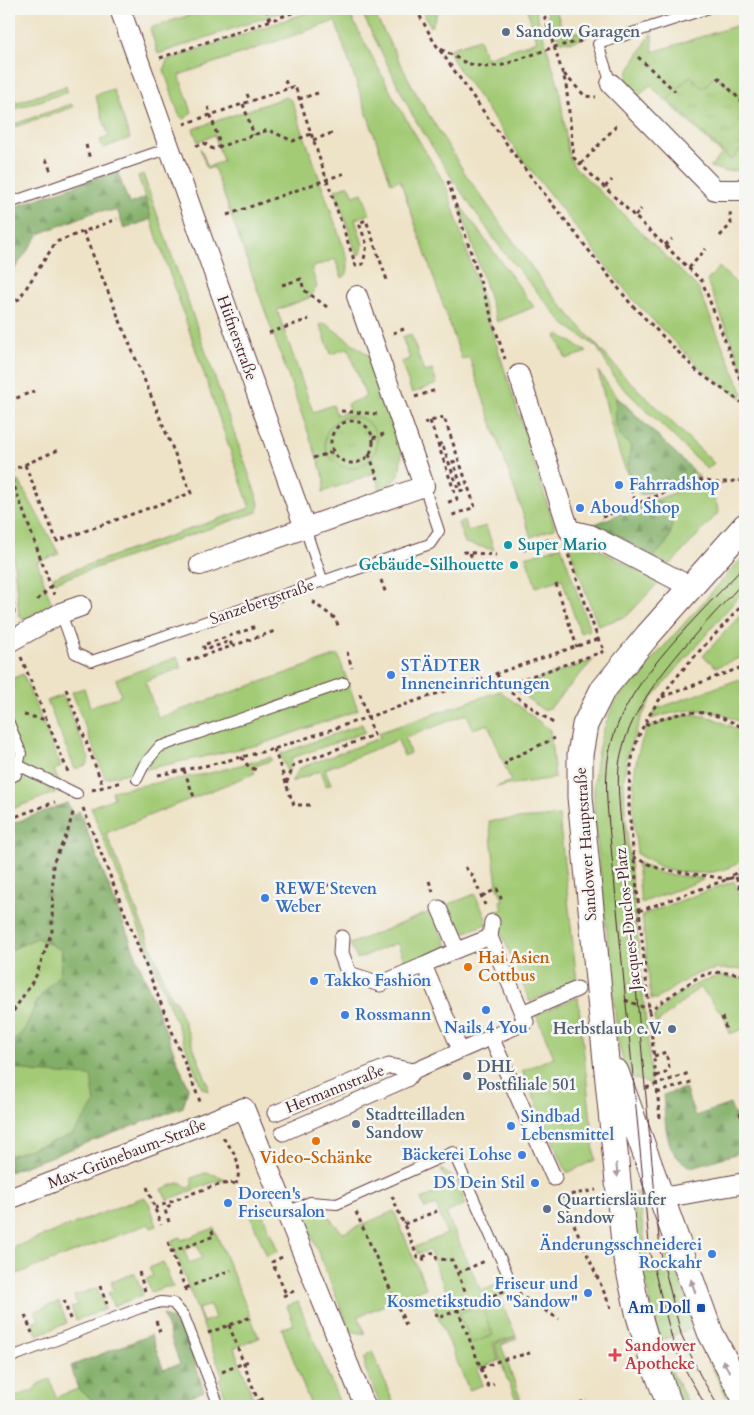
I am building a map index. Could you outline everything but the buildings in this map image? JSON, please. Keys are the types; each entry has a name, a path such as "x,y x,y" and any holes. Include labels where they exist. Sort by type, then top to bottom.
{"street":[{"name":"Hüfnerstraße","path":"120,9 305,528"},
{"path":"607,91 634,108 715,190 737,189"},
{"name":"Sanzebergstraße","path":"357,296 403,403 424,486"},
{"path":"519,375 569,530 590,535 691,587"},
{"path":"200,564 424,486"},
{"name":"Sandower Hauptstraße","path":"670,1406 651,1356 639,1316 626,1253 580,797 580,755 585,725 602,691 745,526"},
{"path":"15,649 61,613 80,606"},
{"path":"439,908 457,950"},
{"path":"284,1133 407,1079 414,1070 526,1022 490,937 492,922"},
{"path":"342,938 341,953 349,974 380,984 490,937"},
{"path":"424,965 460,1050"},
{"path":"522,1013 577,990"},
{"name":"Sandower Hauptstraße","path":"601,1017 624,1095 710,1332 745,1399"},
{"path":"491,1037 554,1178"},
{"name":"Hermannstraße","path":"275,1112 389,1066 414,1070"},
{"name":"Max-Grünebaum-Straße","path":"9,1199 244,1108 287,1212"},
{"path":"662,1198 745,1183"},
{"path":"287,1212 365,1406"}],"lane":[{"path":"607,91 598,44 706,9"},
{"path":"9,203 169,148"},
{"name":"Sanzebergstraße","path":"61,613 75,653 92,661 323,582 430,544 439,531 424,486"},
{"path":"305,528 323,582"},
{"path":"136,779 144,765 159,747 344,683"},
{"path":"9,722 21,753 16,775 9,778"},
{"path":"18,765 77,794"},
{"path":"287,1212 310,1202 337,1204 453,1152 508,1273"},
{"path":"10,1357 150,1305 173,1303 184,1316 219,1406"}],"path":[{"path":"266,9 270,20"},
{"path":"140,66 304,9"},
{"path":"416,9 438,47 521,164 630,303 698,372 745,405"},
{"path":"542,9 562,72 570,118 574,158 702,281 745,392"},
{"path":"438,47 466,62 484,67 510,63 554,47 588,39 598,44"},
{"path":"638,57 675,91"},
{"path":"562,72 585,96 607,91"},
{"path":"718,77 745,105"},
{"path":"285,80 288,88"},
{"path":"190,122 295,86 356,266 363,264 366,245 359,223 366,220 388,283"},
{"path":"299,99 318,93"},
{"path":"247,94 250,101"},
{"path":"243,104 254,135"},
{"path":"208,107 221,147"},
{"path":"581,164 634,108"},
{"path":"196,146 204,143 213,149 268,130 293,141 311,134"},
{"path":"313,140 332,133"},
{"path":"227,215 346,173"},
{"path":"605,187 612,180"},
{"path":"720,236 731,224 737,189"},
{"path":"635,216 641,209"},
{"path":"9,304 19,299 56,242 117,219"},
{"path":"25,465 57,541 190,493 83,231"},
{"path":"665,246 672,239"},
{"path":"689,268 706,249"},
{"path":"282,285 301,279 304,290 327,307"},
{"path":"268,333 309,319"},
{"path":"387,335 404,329"},
{"path":"341,411 374,415 436,390"},
{"path":"9,401 34,391"},
{"path":"446,503 457,500 430,421 444,417 475,507 450,516"},
{"path":"356,421 364,424 373,438 369,454 363,460 347,463 339,459 330,446 334,430 340,424 356,421"},
{"path":"438,444 442,443 459,491 463,490 453,462 459,460"},
{"path":"58,450 9,472 61,613"},
{"path":"313,458 333,452"},
{"path":"369,454 386,499"},
{"path":"502,686 605,651 598,639 561,536 569,530 695,481 704,480 715,483 745,480"},
{"path":"631,490 636,503"},
{"path":"463,552 496,555"},
{"path":"470,553 474,564"},
{"path":"9,570 14,621"},
{"path":"381,580 386,594"},
{"path":"323,582 314,603 336,619 338,626"},
{"path":"556,584 577,647"},
{"name":"Jacques-Duclos-Platz","path":"660,1120 629,810 630,779 634,751 648,715 745,602"},
{"path":"232,646 230,641 205,650 203,645 253,628 252,624"},
{"path":"187,661 275,631"},
{"path":"136,779 274,749 598,639"},
{"path":"15,649 47,720 202,1104"},
{"path":"347,652 355,677"},
{"path":"662,697 744,666 745,674"},
{"path":"497,674 502,686 553,723"},
{"path":"286,784 294,765 374,735 357,685"},
{"path":"66,689 103,786"},
{"path":"645,725 676,714 692,712 715,714 745,729"},
{"path":"18,714 47,720"},
{"path":"505,766 506,761 555,738"},
{"path":"274,749 294,805 310,805"},
{"path":"241,757 249,767 260,771"},
{"path":"184,770 194,797"},
{"path":"9,820 77,794"},
{"path":"9,1018 36,976 52,931 53,863 67,834 77,794"},
{"path":"633,856 660,869 728,879 745,865"},
{"path":"465,867 473,876 492,922"},
{"path":"639,911 745,874"},
{"path":"736,877 745,902"},
{"path":"318,889 338,881"},
{"path":"482,896 497,889 499,898"},
{"path":"650,1010 698,977 714,972 745,974"},
{"path":"722,1018 726,1029 723,1030"},
{"path":"654,1056 668,1051 669,1067 665,1073 656,1076"},
{"path":"624,1095 689,1073"},
{"path":"657,1093 694,1081"},
{"path":"740,1113 745,1127"},
{"path":"155,1208 212,1186 231,1182 235,1185 239,1176 236,1154"},
{"path":"148,1188 161,1224"},
{"path":"589,1258 562,1196 602,1189"},
{"path":"350,1198 406,1325"},
{"path":"170,1222 165,1210 174,1201"},
{"path":"398,1209 418,1258 423,1259 434,1252 437,1259 452,1260 472,1305"},
{"path":"404,1224 437,1211"},
{"path":"171,1252 214,1236 211,1229"},
{"path":"280,1257 272,1262 284,1295 294,1291"},
{"path":"458,1273 474,1266"},
{"path":"185,1288 232,1270"},
{"path":"436,1313 438,1318 516,1285 521,1296 559,1319"},
{"path":"458,1310 488,1386 494,1384"},
{"path":"193,1339 251,1317"},
{"path":"229,1325 260,1406"},
{"path":"481,1368 500,1360 530,1353"},
{"path":"208,1377 251,1360"},
{"path":"244,1406 265,1398"},
{"path":"572,1406 587,1400"},
{"path":"48,1406 60,1402 67,1406"}],"green space":[{"path":"208,9 290,9 158,54 150,28"},
{"path":"318,9 347,9 396,102 446,186 555,528 531,537 469,357 462,360 400,180 391,183 335,21 179,75 192,112 184,120 179,115 164,70 167,60"},
{"path":"360,9 372,9 418,97 466,175 548,290 622,374 714,463 707,469 617,382 597,347 564,324 502,250 453,180 413,116"},
{"path":"421,9 435,9 437,14 431,27"},
{"path":"527,9 535,9 559,87 568,152 573,165 698,288 743,394 741,398 701,369 634,301 523,160 454,62 449,49 479,39 486,58 537,41"},
{"path":"546,9 556,9 564,35 585,30 587,37 571,42 561,41 553,32"},
{"path":"745,23 745,103 716,75 703,88 690,76 730,160 745,145 745,170 724,171 710,167 722,154 650,85 637,98 626,83 628,72 652,32 653,52"},
{"path":"716,75 745,103 745,145 731,160 668,99 690,76 703,88"},
{"path":"9,84 16,103 66,86 67,92 9,111"},
{"path":"113,89 130,138 103,148 100,140 109,137 95,95"},
{"path":"286,97 292,101 348,260 348,268 346,275 342,278 335,259 311,268 317,286 311,297 277,310 313,412 333,405 337,415 349,411 347,404 366,397 348,348 331,354 320,325 325,323 368,355 402,451 399,476 381,492 374,473 323,492 325,480 214,167 207,169 200,148 208,167 223,161 214,135 198,142 193,129","holes":["340,419 372,427 377,444 370,460 328,432"]},
{"path":"71,104 73,107 9,129 9,126"},
{"path":"117,171 129,204 145,198 138,176 143,174 259,503 257,512 55,582 53,577 250,508 151,219 124,229 109,186 9,209"},
{"path":"117,171 129,204 146,198 151,219 124,229 118,211 97,211 39,234 9,277 9,209"},
{"path":"349,185 354,196 362,193 370,214 355,219 363,245 361,254 357,255 335,190"},
{"path":"459,204 534,307 497,322"},
{"path":"719,267 745,292 745,374 707,281"},
{"path":"411,334 424,372 432,370 437,384 412,393 401,362 410,359 402,337"},
{"path":"559,334 587,352 566,359 556,336"},
{"path":"598,371 616,396 699,476 641,495 627,473 620,456"},
{"path":"616,396 692,469 692,479 641,495 636,490 629,479 628,473 631,446 620,436 617,430 615,418"},
{"path":"351,416 361,418 369,424 375,432 377,442 375,452 369,460 361,466 351,468 341,466 333,460 327,452 325,442 327,432 333,424 341,418"},
{"path":"19,481 59,554 37,562 52,605 23,620 19,614 9,514 9,483"},
{"path":"694,485 704,485 707,488 712,494 718,513 670,565 652,558 621,537 590,526"},
{"path":"656,500 668,506 672,522 668,541 652,558 621,537 590,526"},
{"path":"464,521 468,531 486,526 494,550 465,543 458,523"},
{"path":"577,540 585,542 659,582 627,616 598,626 568,543"},
{"path":"561,546 590,630 580,633 562,579 536,587 526,557"},
{"path":"745,555 745,589 652,698 640,720 626,760 624,780 625,813 652,1085 628,1076 618,1044 595,819 595,771 599,748 606,723 617,699"},
{"path":"745,610 745,656 716,667 703,656"},
{"path":"338,655 358,710 262,744 105,778 72,692 84,688 90,707 121,696 116,679 177,657 181,668 145,681 158,718"},
{"path":"593,660 550,708 543,710 513,688"},
{"path":"23,674 61,767 54,770 62,790 9,810 9,680"},
{"path":"740,679 745,692 745,725 721,714 699,710 677,712 651,719 656,709"},
{"path":"500,691 550,730 555,778 496,787 511,781 488,724 473,729 467,714 405,738 410,753 404,756 398,740 325,769 331,784 326,786 320,771 291,782 300,768 380,738 378,733"},
{"path":"63,695 89,759 86,765 75,769 47,701"},
{"path":"692,714 713,718 745,733 745,856 728,868 705,873 671,870 661,867 637,854 633,806 634,774 641,743 647,728 676,717"},
{"path":"362,724 365,732 292,758 288,774 280,754"},
{"path":"271,757 272,760 253,767 255,773 106,833 172,1000 175,999 208,1085 208,1091 202,1088 91,807 114,798 112,791 210,773"},
{"path":"67,803 73,815 79,811 188,1088 183,1107 9,1172 9,825"},
{"path":"67,803 73,815 79,811 188,1088 183,1107 9,1172 9,1156 72,1135 95,1104 91,1076 32,1072 9,1066 9,1047 26,1027 37,1000 60,974 62,950 37,938 9,951 9,825"},
{"path":"559,816 577,982 530,1002 494,913 503,909 500,901 503,900 497,885 489,821"},
{"path":"637,862 662,874 702,878 703,880 641,903"},
{"path":"734,881 745,912 745,970 718,969 707,971 689,978 657,999 651,999 642,915"},
{"path":"475,894 488,923 459,935 447,905"},
{"path":"432,911 448,947 406,964 397,943 357,959 350,944"},
{"path":"720,976 745,979 745,1028 730,1034 724,1016 700,987 656,1024 654,1019 666,1004 674,998 693,986"},
{"path":"578,997 595,1160 567,1173 522,1071 554,1057 536,1015"},
{"path":"685,1088 695,1116 730,1104 734,1115 736,1114 745,1139 745,1151 692,1167 676,1155 668,1137 663,1095"},
{"path":"441,1169 454,1178 466,1204 446,1213 481,1291 501,1283 506,1294 499,1297 516,1336 493,1343 499,1361 477,1369 483,1385 469,1390 430,1297 446,1291 429,1250 418,1254 415,1247 447,1234 436,1205 425,1209 421,1199 449,1188"},
{"path":"205,1173 228,1180 214,1182 167,1200 162,1189 181,1182 187,1188 192,1186 192,1178"},
{"path":"638,1192 649,1274 669,1270 666,1256 670,1255 697,1326 659,1341 643,1271 630,1193"},
{"path":"144,1197 149,1203 157,1226 151,1228 148,1224 9,1277 9,1249"},
{"path":"259,1205 278,1251 267,1256 248,1210"},
{"path":"322,1210 343,1233 394,1211 426,1288 358,1316 365,1334 350,1331 305,1219 313,1211"},
{"path":"214,1228 259,1338 234,1348 256,1406 229,1406 219,1379 223,1377 171,1241 180,1237 182,1240","holes":["197,1245 202,1258 189,1263 184,1250","210,1305 215,1318 203,1322 198,1309"]},
{"path":"163,1262 173,1287 165,1287 151,1292 146,1279 153,1276 149,1268"},
{"path":"135,1273 143,1295 113,1306 108,1293 114,1291 111,1282"},
{"path":"97,1288 105,1309 76,1320 71,1307 77,1305 74,1296"},
{"path":"59,1302 67,1323 37,1335 33,1322 39,1320 35,1311"},
{"path":"298,1302 341,1406 311,1406 282,1329 294,1324 287,1306"},
{"path":"481,1304 493,1335 472,1343 459,1313"},
{"path":"163,1315 172,1320 185,1338 204,1391 185,1398 188,1406 9,1406 9,1399 34,1390 38,1384 50,1379 56,1397 78,1389 71,1366 151,1335 163,1369 180,1364"},
{"path":"163,1315 172,1320 185,1338 204,1391 185,1398 188,1406 101,1406 78,1389 71,1366 151,1335 163,1369 180,1364"},
{"path":"516,1337 517,1339 501,1345 523,1406 519,1406 495,1344"},
{"path":"706,1348 730,1395 727,1397 703,1350"},
{"path":"372,1351 393,1402 385,1405 379,1402 365,1368 365,1357"},
{"path":"669,1366 690,1406 683,1406 666,1368"}],"tram line":[{"path":"706,1406 674,1346 650,1254 609,824 607,764 612,741 621,718 650,670 745,565"},
{"path":"718,1406 700,1375 681,1334 660,1250 618,775 625,740 636,715 651,690 668,666 745,580"}],"place":[{"name":"Sandow Garagen","path":"506,32"},
{"name":"Fahrradshop","path":"619,485"},
{"name":"Aboud Shop","path":"580,508"},
{"name":"Super Mario","path":"508,545"},
{"name":"Gebäude-Silhouette","path":"514,565"},
{"name":"STÄDTER Inneneinrichtungen","path":"391,675"},
{"name":"REWE Steven Weber","path":"265,898"},
{"name":"Hai Asien Cottbus","path":"468,967"},
{"name":"Takko Fashion","path":"314,981"},
{"name":"Nails 4 You","path":"486,1010"},
{"name":"Rossmann","path":"345,1015"},
{"name":"Herbstlaub e.V.","path":"672,1029"},
{"name":"DHL Postfiliale 501","path":"467,1076"},
{"name":"Stadtteilladen Sandow","path":"356,1124"},
{"name":"Sindbad Lebensmittel","path":"511,1126"},
{"name":"Video-Schänke","path":"316,1141"},
{"name":"Bäckerei Lohse","path":"522,1155"},
{"name":"DS Dein Stil","path":"535,1183"},
{"name":"Doreen's Friseursalon","path":"228,1203"},
{"name":"Quartiersläufer Sandow","path":"547,1209"},
{"name":"Änderungsschneiderei Rockahr","path":"712,1254"},
{"name":"Friseur und Kosmetikstudio \"Sandow\"","path":"588,1293"},
{"name":"Am Doll","path":"701,1308"},
{"name":"Sandower Apotheke","path":"615,1355"}]}
